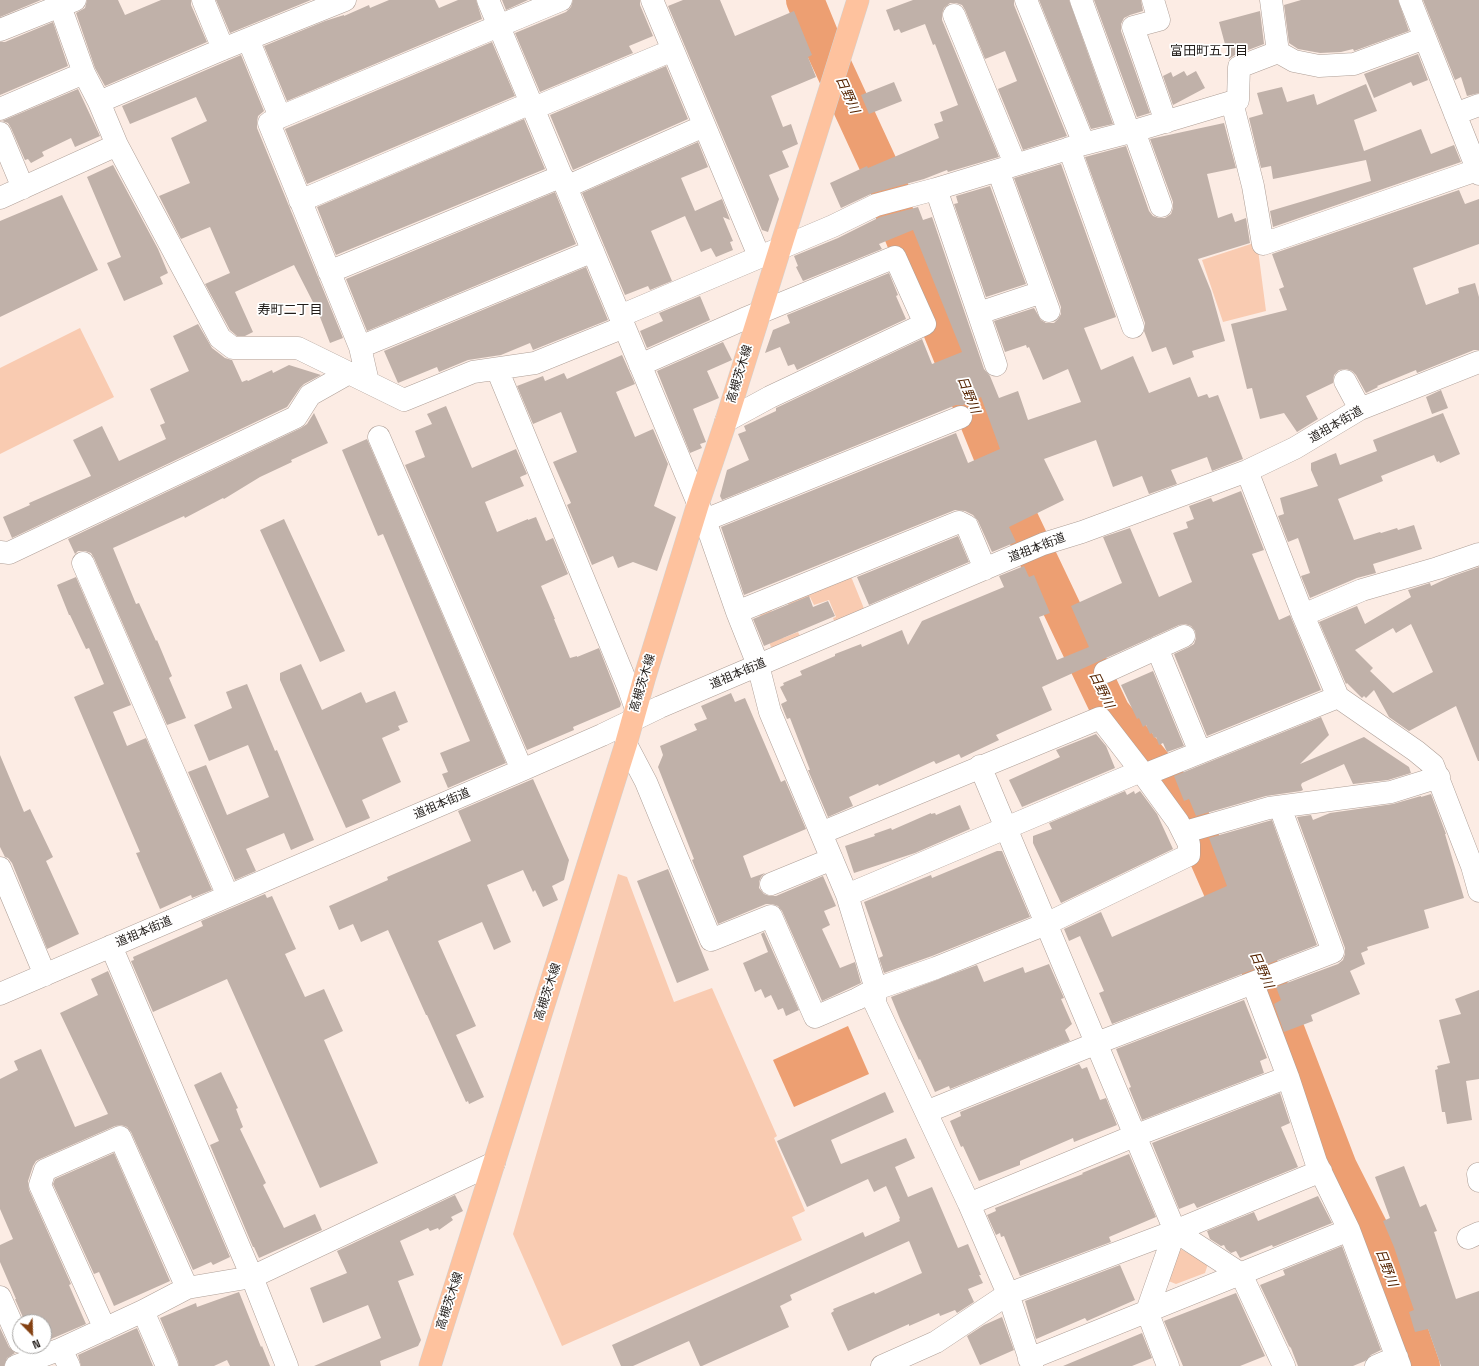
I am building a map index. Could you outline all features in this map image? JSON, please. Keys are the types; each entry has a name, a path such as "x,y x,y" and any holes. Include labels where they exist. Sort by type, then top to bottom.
{"main road":[{"name":"高槻茨木線","path":"430,1366 626,744 634,714 702,512 726,421 828,90 858,0"}],"street":[{"path":"203,0 223,49"},
{"path":"99,102 223,49 345,0"},
{"path":"488,0 702,512 737,612 758,665 770,712 847,895 876,989 875,1003 969,1204 1008,1294 1031,1363 1147,1311 1349,1230"},
{"path":"368,382 360,347 269,123 280,117 562,0"},
{"path":"652,0 759,256"},
{"path":"1026,0 1077,146 1133,328"},
{"path":"1081,0 1161,206"},
{"path":"1153,0 1159,20 1133,27 1166,122"},
{"path":"1271,0 1278,52"},
{"path":"1232,102 1253,186 1263,244 1478,172 1410,0"},
{"path":"0,30 67,3 84,73 99,102 117,145 220,338 233,348 298,348 404,400 473,372 535,363 759,256 820,232 870,208 1238,100 1239,67 1278,52 1294,60 1319,66 1354,64 1425,38"},
{"path":"954,15 1007,167 1045,302 979,313"},
{"path":"248,39 280,117"},
{"path":"300,201 532,105 673,50"},
{"path":"0,109 84,73"},
{"path":"1455,114 1479,105"},
{"path":"329,272 564,182 704,126"},
{"path":"0,133 23,188"},
{"path":"0,198 117,145"},
{"path":"936,189 996,365"},
{"path":"360,347 593,252"},
{"path":"640,365 759,313 895,257 925,324 770,397 726,421"},
{"name":"道祖本街道","path":"0,994 602,735 634,714 758,665 1043,544 1089,529 1247,471 1299,446 1360,409 1479,362"},
{"path":"497,369 629,689 634,714"},
{"path":"0,552 9,553 296,417 310,395 349,373"},
{"path":"1345,380 1360,409"},
{"path":"702,512 961,417"},
{"path":"379,437 522,770"},
{"path":"1247,471 1303,615 1338,697 1416,751 1433,765 1439,777 1472,866 1479,892"},
{"path":"737,612 959,522 967,526 985,569"},
{"path":"1303,615 1362,590 1438,568 1479,554"},
{"path":"83,563 228,896"},
{"path":"1105,672 1184,636"},
{"path":"1157,648 1200,752"},
{"path":"847,895 1143,773 1338,697"},
{"path":"821,833 980,766 1100,718 1143,773 1193,830"},
{"path":"626,744 646,782 711,940 771,916 815,1017 876,989 936,968 1046,924 1189,856 1189,844 1193,830"},
{"path":"980,766 1175,1231 1241,1274 1284,1366"},
{"path":"1193,830 1269,808 1392,792 1439,777"},
{"path":"926,1112 1097,1043 1333,952 1280,807"},
{"path":"771,884 832,858"},
{"path":"0,868 45,975"},
{"path":"111,946 252,1277 288,1366"},
{"path":"1262,980 1288,1077 1316,1162 1349,1230 1398,1361 1376,1366"},
{"path":"969,1204 1134,1136 1288,1077"},
{"path":"105,1329 40,1186 45,1170 120,1137 187,1288"},
{"path":"22,1354 65,1357 105,1329 187,1288 252,1277 494,1163"},
{"path":"882,1366 936,1342 1008,1294 1175,1231 1321,1171"},
{"path":"1168,1366 1147,1311 1175,1231"},
{"path":"0,1297 12,1328"},
{"path":"143,1311 167,1366"}],"shaded area":[{"path":"1257,242 1266,311 1223,322 1202,260"},
{"path":"80,328 114,397 0,454 0,368"},
{"path":"850,574 865,611 835,623 833,618 836,617 829,600 814,605 810,597 789,606 788,603 771,611 783,638 798,632 802,640 777,650 771,647 758,611"},
{"path":"618,874 627,877 674,1002 712,988 777,1136 774,1138 805,1211 792,1217 802,1240 562,1346 513,1234"},
{"path":"848,1026 869,1074 794,1107 773,1060"},
{"path":"1177,1247 1208,1264 1205,1273 1176,1284 1166,1280"}],"building":[{"path":"0,0 41,0 0,17"},
{"path":"87,0 118,0 125,15 161,0 191,0 191,5 207,42 105,86 95,68 76,13 85,8"},
{"path":"216,0 311,0 230,33"},
{"path":"389,0 435,0 439,8 458,0 476,0 482,19 287,101 264,46 325,21 344,16 369,5 370,8"},
{"path":"502,0 528,0 506,10"},
{"path":"573,0 640,0 640,5 653,36 629,46 633,53 540,92 515,33 566,12 571,7"},
{"path":"683,0 720,0 735,36 794,11 812,55 808,57 816,77 771,96 783,127 791,124 798,144 782,151 789,167 769,175 779,199 768,232 762,230 668,6"},
{"path":"913,0 1014,0 1014,5 1067,136 1023,150 998,89 1017,81 1005,51 985,59 962,5 950,3 944,8 942,20 999,157 948,172 947,170 924,179 873,193 841,208 830,183 867,166 868,168 939,138 934,124 943,121 940,112 958,105 935,44 933,45 925,24 901,33 899,29 894,31 886,10"},
{"path":"1039,0 1069,0 1113,124 1091,129"},
{"path":"1094,0 1141,0 1143,11 1124,18 1121,24 1121,31 1150,113 1137,117"},
{"path":"1301,0 1398,0 1409,31 1354,51 1353,49 1341,52 1320,53 1298,49 1289,43 1284,5"},
{"path":"1423,0 1479,0 1479,93 1467,96 1461,77 1455,80"},
{"path":"1260,11 1264,44 1235,55 1229,59 1219,22"},
{"path":"53,22 68,66 0,95 0,42 5,42"},
{"path":"492,42 515,96 307,184 285,129"},
{"path":"1418,54 1428,80 1413,86 1411,82 1374,98 1364,74"},
{"path":"241,55 264,111 258,116 257,128 343,338 330,343 318,312 294,265 235,292 253,332 245,336 237,336 230,330 205,284 230,273 210,227 181,239 159,196 190,183 171,138 207,121 196,97 130,124 122,106"},
{"path":"666,66 688,119 573,170 550,115"},
{"path":"1184,71 1187,76 1196,71 1205,88 1173,105 1163,76 1171,72 1173,77"},
{"path":"894,82 902,101 869,114 861,95"},
{"path":"1366,84 1377,111 1354,120 1364,151 1421,129 1431,154 1454,145 1461,162 1273,227 1270,211 1371,181 1366,160 1273,179 1271,166 1261,168 1249,118 1263,114 1257,93 1282,87 1287,102 1314,94 1317,105"},
{"path":"78,89 100,136 75,147 71,138 42,152 44,156 31,163 28,159 25,160 11,128 8,123 2,121"},
{"path":"524,119 545,169 336,255 317,207"},
{"path":"1224,123 1236,168 1207,174 1218,218 1232,213 1235,222 1246,218 1250,243 1198,259 1211,291 1225,341 1192,351 1194,357 1173,365 1166,347 1152,352 1144,331 1145,323 1085,157 1126,146 1149,211 1153,216 1165,218 1171,214 1173,202 1150,139"},
{"path":"698,142 708,167 681,178 695,211 722,199 730,220 723,217 733,241 730,242 733,250 716,257 711,248 701,252 685,216 651,231 672,281 650,290 648,286 625,295 582,193"},
{"path":"1061,164 1116,317 1084,328 1101,370 1133,356 1149,393 1190,377 1198,397 1207,394 1209,398 1218,395 1243,459 1212,471 1207,457 1171,470 1177,484 1149,494 1142,476 1113,487 1096,440 1044,459 1064,500 1009,527 1016,542 992,552 978,521 973,515 965,511 955,510 744,595 721,527 956,433 968,463 1000,449 981,397 963,405 956,405 722,500 720,496 727,470 749,460 738,434 746,431 744,426 776,411 776,408 922,339 932,364 962,352 913,230 879,244 882,249 803,281 796,267 798,266 794,256 838,238 880,217 918,207 923,220 932,217 984,369 990,376 999,398 1018,391 1028,420 1081,402 1068,369 1043,380 1029,347 1027,348 1026,345 1005,352 994,321 1034,308 1041,320 1046,323 1054,323 1061,314 1061,307 1014,178"},
{"path":"113,165 158,249 168,273 160,277 163,284 124,301 107,263 121,257 87,177"},
{"path":"990,186 1026,284 986,297 954,204 958,203 956,196"},
{"path":"1459,190 1465,204 1479,199 1479,244 1413,268 1426,305 1459,293 1458,288 1475,283 1479,297 1479,350 1474,350 1417,373 1416,370 1377,386 1378,387 1366,393 1356,375 1352,371 1346,369 1339,370 1334,375 1333,383 1306,396 1318,419 1297,432 1284,413 1260,419 1252,388 1247,389 1231,324 1287,310 1279,289 1284,287 1272,254"},
{"path":"555,192 576,244 367,331 346,279"},
{"path":"62,195 98,270 0,317 0,221"},
{"path":"586,267 608,320 533,350 530,343 501,355 468,360 439,372 437,367 398,383 384,351"},
{"path":"889,273 898,295 896,296 906,319 797,370 794,364 788,366 780,347 765,353 773,330 790,323 787,315"},
{"path":"700,296 710,320 647,348 640,331 663,321 659,313"},
{"path":"198,324 212,348 225,358 232,360 242,382 248,381 272,370 273,373 289,365 321,375 304,384 287,407 12,538 3,517 30,505 29,503 91,476 73,440 102,426 119,461 166,439 160,425 165,423 150,389 189,371 173,336"},
{"path":"723,342 732,360 707,371 719,398 693,409 706,442 700,444 702,448 690,453 657,371"},
{"path":"622,355 635,384 616,392 635,437 653,429 668,464 654,506 676,517 657,571 633,562 618,568 613,556 592,565 567,505 571,503 553,462 577,452 561,412 533,424 517,386 543,376 545,381 564,373 567,379"},
{"path":"1441,390 1448,408 1432,414 1426,397"},
{"path":"446,406 472,468 516,449 527,474 520,477 524,486 485,502 497,532 536,517 546,541 553,538 568,574 541,586 554,619 570,658 577,657 599,648 621,704 620,707 573,727 574,730 527,750 405,465 425,457 415,431 432,424 427,414"},
{"path":"314,413 328,443 291,460 292,462 260,477 224,499 223,498 185,518 184,516 113,548 136,604 139,603 156,641 157,640 172,676 169,678 186,718 167,725 94,558 91,553 85,551 78,551 75,554 68,539 301,428 307,424"},
{"path":"1443,413 1460,454 1440,463 1439,461 1437,462 1434,455 1381,476 1383,481 1338,499 1354,540 1380,532 1381,533 1397,528 1398,530 1414,525 1422,549 1373,564 1376,573 1357,578 1310,598 1301,576 1310,573 1298,538 1288,542 1278,516 1284,514 1280,498 1318,486 1311,470 1311,463 1336,453 1340,465 1377,451 1373,440"},
{"path":"367,439 506,763 448,788 442,774 448,772 440,753 470,741 383,534 378,536 342,450"},
{"path":"1241,491 1264,550 1252,554 1279,620 1290,615 1321,690 1207,736 1174,654 1194,644 1196,638 1195,631 1191,626 1185,624 1179,625 1042,687 1052,710 996,735 999,740 961,758 959,754 936,764 934,761 879,786 878,784 849,797 853,806 828,817 808,770 810,770 790,718 787,719 781,704 787,701 780,687 784,685 783,683 802,675 800,671 835,656 835,654 861,644 862,647 902,630 908,645 922,621 1004,587 999,576 1024,566 1029,577 1034,575 1050,613 1039,617 1057,660 1089,647 1071,606 1122,583 1103,537 1130,528 1159,597 1192,582 1173,533 1188,528 1186,522 1194,519 1189,506 1211,498 1213,502"},
{"path":"284,519 345,651 320,662 260,530"},
{"path":"958,536 969,562 869,605 857,577"},
{"path":"1479,567 1479,761 1456,706 1409,731 1389,717 1374,690 1366,698 1364,696 1362,698 1347,683 1346,684 1319,622 1357,606 1365,624 1411,597 1408,590 1430,583 1431,586 1450,577","holes":["1411,624 1433,672 1393,693 1370,671 1373,668 1355,650 1393,628 1396,633"]},
{"path":"76,577 131,705 113,712 127,746 146,738 212,890 192,898 191,895 160,909 136,853 140,852 74,697 104,684 89,648 86,649 69,615 57,585"},
{"path":"809,596 813,607 828,601 835,616 764,646 753,619"},
{"path":"301,664 322,710 361,692 366,703 395,691 408,722 398,726 400,730 382,738 401,782 362,800 370,818 346,828 280,680 280,673"},
{"path":"1153,671 1184,746 1167,752 1163,743 1159,745 1156,737 1154,738 1152,733 1150,734 1146,725 1143,727 1139,718 1137,719 1121,685"},
{"path":"247,684 275,751 277,750 314,840 291,850 284,833 246,849 256,871 235,880 188,772 206,765 227,815 269,797 248,745 209,761 194,725 232,708 226,692"},
{"path":"731,693 735,702 745,698 781,782 785,780 806,829 743,856 751,878 765,873 759,882 759,888 764,894 776,896 823,876 836,906 824,911 830,925 822,929 840,968 855,962 861,983 822,1001 782,911 778,906 766,904 718,924 692,860 694,859 658,767 663,755 660,746 697,730 694,724 707,719 701,706"},
{"path":"1321,717 1329,735 1300,764 1364,737 1409,767 1411,773 1388,780 1353,784 1344,764 1302,783 1301,785 1303,790 1301,791 1266,796 1196,816 1189,799 1184,801 1174,776"},
{"path":"1096,734 1106,746 1115,768 1022,807 1009,780 1060,757 1056,750"},
{"path":"0,755 24,812 30,809 53,857 46,861 79,934 47,949 12,863 5,857 0,847"},
{"path":"533,779 569,860 564,880 552,886 558,900 543,907 535,890 533,892 523,870 487,885 511,942 494,950 482,922 438,941 476,1026 456,1035 484,1097 469,1104 468,1101 466,1102 388,930 361,942 353,924 339,930 329,906 388,880 387,877 471,841 458,811"},
{"path":"1125,791 1127,795 1134,791 1135,794 1140,791 1157,814 1173,849 1061,903 1033,843 1033,836 1052,829 1049,823"},
{"path":"1431,794 1446,834 1464,898 1424,910 1429,928 1367,947 1368,950 1361,953 1365,964 1350,971 1360,994 1311,1015 1313,1021 1284,1032 1274,1004 1281,1000 1276,987 1338,964 1343,960 1345,954 1345,948 1297,817 1311,815 1313,820 1330,813 1393,804"},
{"path":"960,805 970,829 915,853 854,873 845,846 875,836 874,834 891,828 892,830 931,813 935,813 936,815"},
{"path":"1272,820 1317,945 1112,1024 1099,993 1104,991 1080,936 1069,941 1064,929 1101,912 1112,937 1227,886 1209,838"},
{"path":"997,851 1002,851 1030,917 932,956 884,973 879,958 883,956 864,902 931,875 932,878"},
{"path":"668,869 709,970 677,983 637,881"},
{"path":"265,894 267,898 272,896 296,949 285,954 305,997 324,989 343,1031 324,1040 378,1163 320,1188 227,979 153,1012 131,961 134,960 133,957 203,926 201,921"},
{"path":"764,932 799,1010 786,1016 783,1008 778,1010 771,995 765,998 761,989 755,992 743,963 768,952 761,934"},
{"path":"1049,964 1064,998 1061,999 1072,1024 1065,1030 1070,1041 950,1089 949,1086 935,1092 891,997 977,965 984,982 1023,967 1025,973"},
{"path":"108,971 230,1257 213,1265 211,1262 193,1270 131,1132 127,1127 121,1125 115,1126 40,1159 36,1161 33,1166 28,1181 29,1190 71,1284 69,1285 86,1324 52,1339 52,1314 22,1314 0,1262 0,1245 13,1239 0,1209 0,1079 18,1070 14,1061 41,1049 75,1127 108,1114 60,1013 98,995 91,979"},
{"path":"1479,990 1479,1079 1466,1081 1472,1120 1447,1124 1445,1112 1442,1112 1435,1070 1438,1069 1437,1066 1450,1063 1439,1020 1461,1014 1455,999"},
{"path":"1244,1000 1267,1058 1260,1061 1264,1073 1142,1120 1129,1088 1131,1087 1116,1049"},
{"path":"1079,1064 1082,1069 1087,1067 1100,1100 1106,1098 1117,1125 1074,1142 1073,1138 1020,1161 1020,1165 979,1181 963,1146 961,1147 950,1121 961,1116 960,1112"},
{"path":"221,1072 238,1108 236,1109 243,1127 240,1129 266,1183 263,1185 284,1228 315,1214 322,1230 259,1258 210,1145 219,1141 194,1085"},
{"path":"885,1092 894,1112 831,1140 841,1164 906,1138 915,1158 895,1167 908,1197 932,1187 958,1248 968,1244 983,1283 968,1289 974,1302 957,1313 955,1310 940,1316 939,1313 909,1326 909,1324 848,1351 831,1313 834,1311 833,1309 874,1292 875,1294 922,1273 909,1241 790,1295 792,1300 780,1306 789,1327 702,1366 700,1366 689,1341 633,1366 621,1366 612,1345 863,1232 865,1237 900,1221 886,1186 874,1192 868,1179 807,1207 777,1141"},
{"path":"1280,1093 1290,1123 1281,1127 1298,1167 1197,1208 1194,1203 1179,1209 1152,1143"},
{"path":"114,1153 170,1281 114,1306 99,1272 94,1274 53,1184 55,1179"},
{"path":"1129,1154 1156,1217 1109,1237 1111,1242 1020,1276 1004,1236 1001,1237 1000,1233 996,1235 987,1215 996,1211 995,1208 1083,1174 1082,1173"},
{"path":"1404,1166 1420,1207 1426,1204 1437,1231 1434,1232 1456,1299 1479,1291 1479,1366 1441,1366 1428,1329 1415,1332 1409,1312 1414,1310 1394,1247 1383,1221 1390,1218 1375,1177"},
{"path":"455,1195 463,1211 451,1217 453,1220 439,1230 438,1228 430,1231 428,1228 400,1241 414,1275 398,1281 421,1340 418,1346 380,1361 381,1366 314,1366 381,1338 368,1305 323,1323 310,1288 347,1273 337,1251"},
{"path":"1318,1196 1332,1223 1273,1247 1272,1245 1240,1258 1236,1251 1231,1253 1224,1245 1221,1246 1210,1239 1207,1231 1254,1212 1258,1221"},
{"path":"1342,1246 1381,1350 1371,1355 1365,1361 1353,1366 1298,1366 1291,1348 1260,1285 1285,1275 1283,1270"},
{"path":"1120,1265 1135,1300 1087,1321 1085,1318 1036,1339 1025,1301"},
{"path":"239,1292 270,1366 230,1366 227,1360 214,1366 179,1366 160,1318 196,1303 197,1307"},
{"path":"1236,1293 1265,1356 1240,1366 1183,1366 1164,1321"},
{"path":"1002,1317 1014,1350 980,1365 967,1336 984,1325"},
{"path":"0,1328 12,1350 12,1354 13,1354 7,1358 4,1366 0,1366"},
{"path":"137,1328 153,1366 81,1366 78,1355"},
{"path":"1142,1333 1152,1358 1132,1366 1063,1366"}],"waterway":[{"name":"日野川","path":"805,0 825,49 890,190 894,212 1013,506 1111,712 1179,797 1194,825 1221,887 1269,987 1338,1167 1382,1254 1421,1366"}],"district":[{"name":"富田町五丁目","path":"1209,51"},
{"name":"寿町二丁目","path":"290,310"}]}
